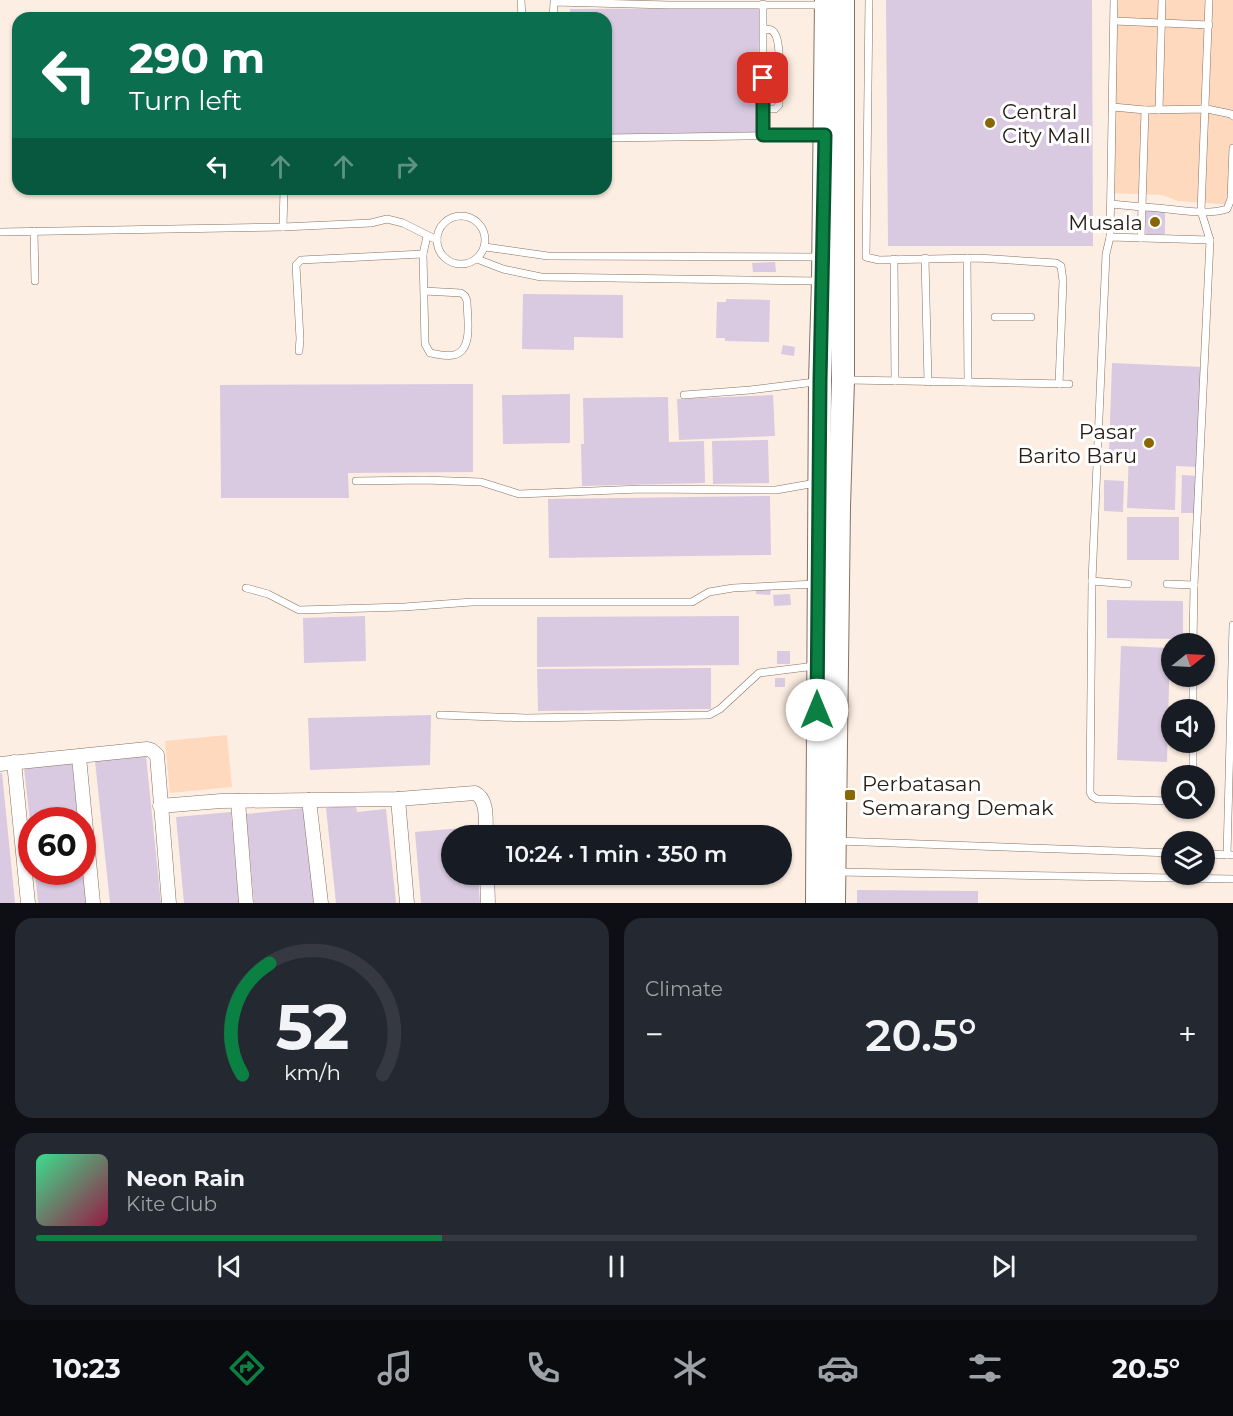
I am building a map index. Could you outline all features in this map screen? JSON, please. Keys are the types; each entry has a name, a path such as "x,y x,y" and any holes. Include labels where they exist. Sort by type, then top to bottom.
{"main road":[{"path":"817,903 820,381 824,281 825,135 832,2"},
{"path":"832,2 843,380 839,506 834,903"}],"street":[{"path":"0,764 147,749 154,752 169,903"},
{"path":"79,757 93,903"},
{"path":"14,762 28,903"},
{"path":"160,806 238,801 398,799 475,793 482,798 484,804 485,825"},
{"path":"398,799 407,903"},
{"path":"309,800 321,903"},
{"path":"238,801 246,903"},
{"path":"487,885 488,903"}],"lane":[{"path":"869,0 866,257 879,260 967,258 1056,263 1060,267 1063,281 1059,384"},
{"path":"1114,0 1110,237 1106,254 1092,581 1090,792 1097,799 1161,801"},
{"path":"1159,110 1162,0"},
{"path":"1193,633 1210,240 1201,211 1209,0"},
{"path":"554,1 763,4 832,2"},
{"path":"763,4 763,135"},
{"path":"1114,21 1209,25"},
{"path":"763,28 773,31 776,35 779,105 775,109 763,109"},
{"path":"1113,107 1145,110 1206,110 1233,116"},
{"path":"1141,238 1145,110"},
{"path":"612,138 825,135"},
{"path":"1111,204 1201,211 1227,209 1231,199 1233,148"},
{"path":"283,227 284,195"},
{"path":"458,216 476,221 486,237 485,247 477,259 465,264 452,262 442,254 437,240 442,226 449,219 458,216"},
{"path":"0,232 283,227 364,223 387,219 403,223 437,240"},
{"path":"34,231 35,281"},
{"path":"424,291 461,293 465,296 467,344 462,351 453,356 430,353 425,344 423,254 427,236"},
{"path":"1110,237 1210,240"},
{"path":"485,247 548,256 823,257"},
{"path":"298,351 300,339 296,265 301,260 423,254"},
{"path":"925,258 928,382"},
{"path":"967,258 968,382"},
{"path":"477,259 503,269 541,277 824,281"},
{"path":"894,259 895,381"},
{"path":"995,317 1031,318"},
{"path":"684,395 843,380 1069,384"},
{"path":"356,481 481,482 519,494 641,489 776,490 819,483"},
{"path":"1092,581 1128,584"},
{"path":"246,588 268,594 299,609 326,609 472,602 692,602 709,592 733,588 819,584"},
{"path":"1167,585 1194,585"},
{"path":"1215,854 1230,855 1233,625"},
{"path":"440,715 526,718 709,715 720,709 759,674 818,666"},
{"path":"835,841 1161,853"},
{"path":"834,872 1233,879"}],"shaded area":[{"path":"1111,0 1233,0 1233,205 1178,201 1162,195 1109,193"},
{"path":"227,735 232,787 170,793 165,741"}],"building":[{"name":"Central City Mall","path":"886,0 1092,0 1093,246 888,246"},
{"path":"760,8 756,133 612,134 612,12 570,12 570,9"},
{"name":"Musala","path":"1146,211 1165,211 1165,234 1146,234"},
{"path":"775,262 776,272 753,272 752,263"},
{"path":"523,294 623,295 623,338 574,337 574,350 522,349"},
{"path":"726,299 770,300 769,342 725,341 725,338 716,338 717,302 726,302"},
{"path":"783,345 795,347 794,356 781,354"},
{"path":"1112,363 1202,367 1198,467 1176,466 1175,510 1127,508 1129,452 1109,451"},
{"path":"473,384 473,472 348,473 349,498 221,498 220,385"},
{"path":"570,394 570,443 503,444 502,395"},
{"path":"773,395 775,436 679,440 677,399"},
{"path":"668,397 669,442 704,441 705,483 582,486 583,398"},
{"path":"768,440 769,483 713,484 712,441"},
{"path":"1182,475 1198,476 1197,513 1181,513"},
{"path":"1104,480 1124,481 1123,512 1104,511"},
{"path":"770,496 771,555 549,558 548,499"},
{"path":"1127,517 1179,517 1179,560 1127,560"},
{"path":"756,588 771,589 770,595 756,594"},
{"path":"790,594 791,605 774,606 773,595"},
{"path":"1107,600 1183,601 1183,633 1161,633 1161,639 1107,638"},
{"path":"365,616 366,661 304,663 303,618"},
{"path":"739,616 739,665 537,667 537,617"},
{"path":"1121,646 1161,648 1161,687 1169,687 1169,699 1161,699 1161,753 1167,753 1167,762 1117,760"},
{"path":"777,651 790,651 790,664 777,664"},
{"path":"711,668 711,709 538,711 537,669"},
{"path":"775,678 785,678 785,687 775,687"},
{"path":"431,715 430,765 310,770 308,718"},
{"path":"146,756 161,903 110,903 95,761"},
{"path":"72,763 77,807 28,807 24,768"},
{"path":"0,773 2,773 15,903 0,903"},
{"path":"356,805 357,812 386,809 396,903 336,903 326,808"},
{"path":"305,808 314,903 254,903 246,814"},
{"path":"231,812 239,903 184,903 176,817"},
{"path":"441,830 441,885 479,885 480,903 421,903 415,832"},
{"path":"36,885 85,885 87,903 38,903"},
{"path":"857,890 978,891 978,903 857,903"}],"place":[{"name":"Central City Mall","path":"990,123"},
{"name":"Musala","path":"1155,222"},
{"name":"Pasar Barito Baru","path":"1149,443"},
{"name":"Perbatasan Semarang Demak","path":"850,795"}],"route":[{"path":"763,78 763,135 825,135 817,710"}]}
